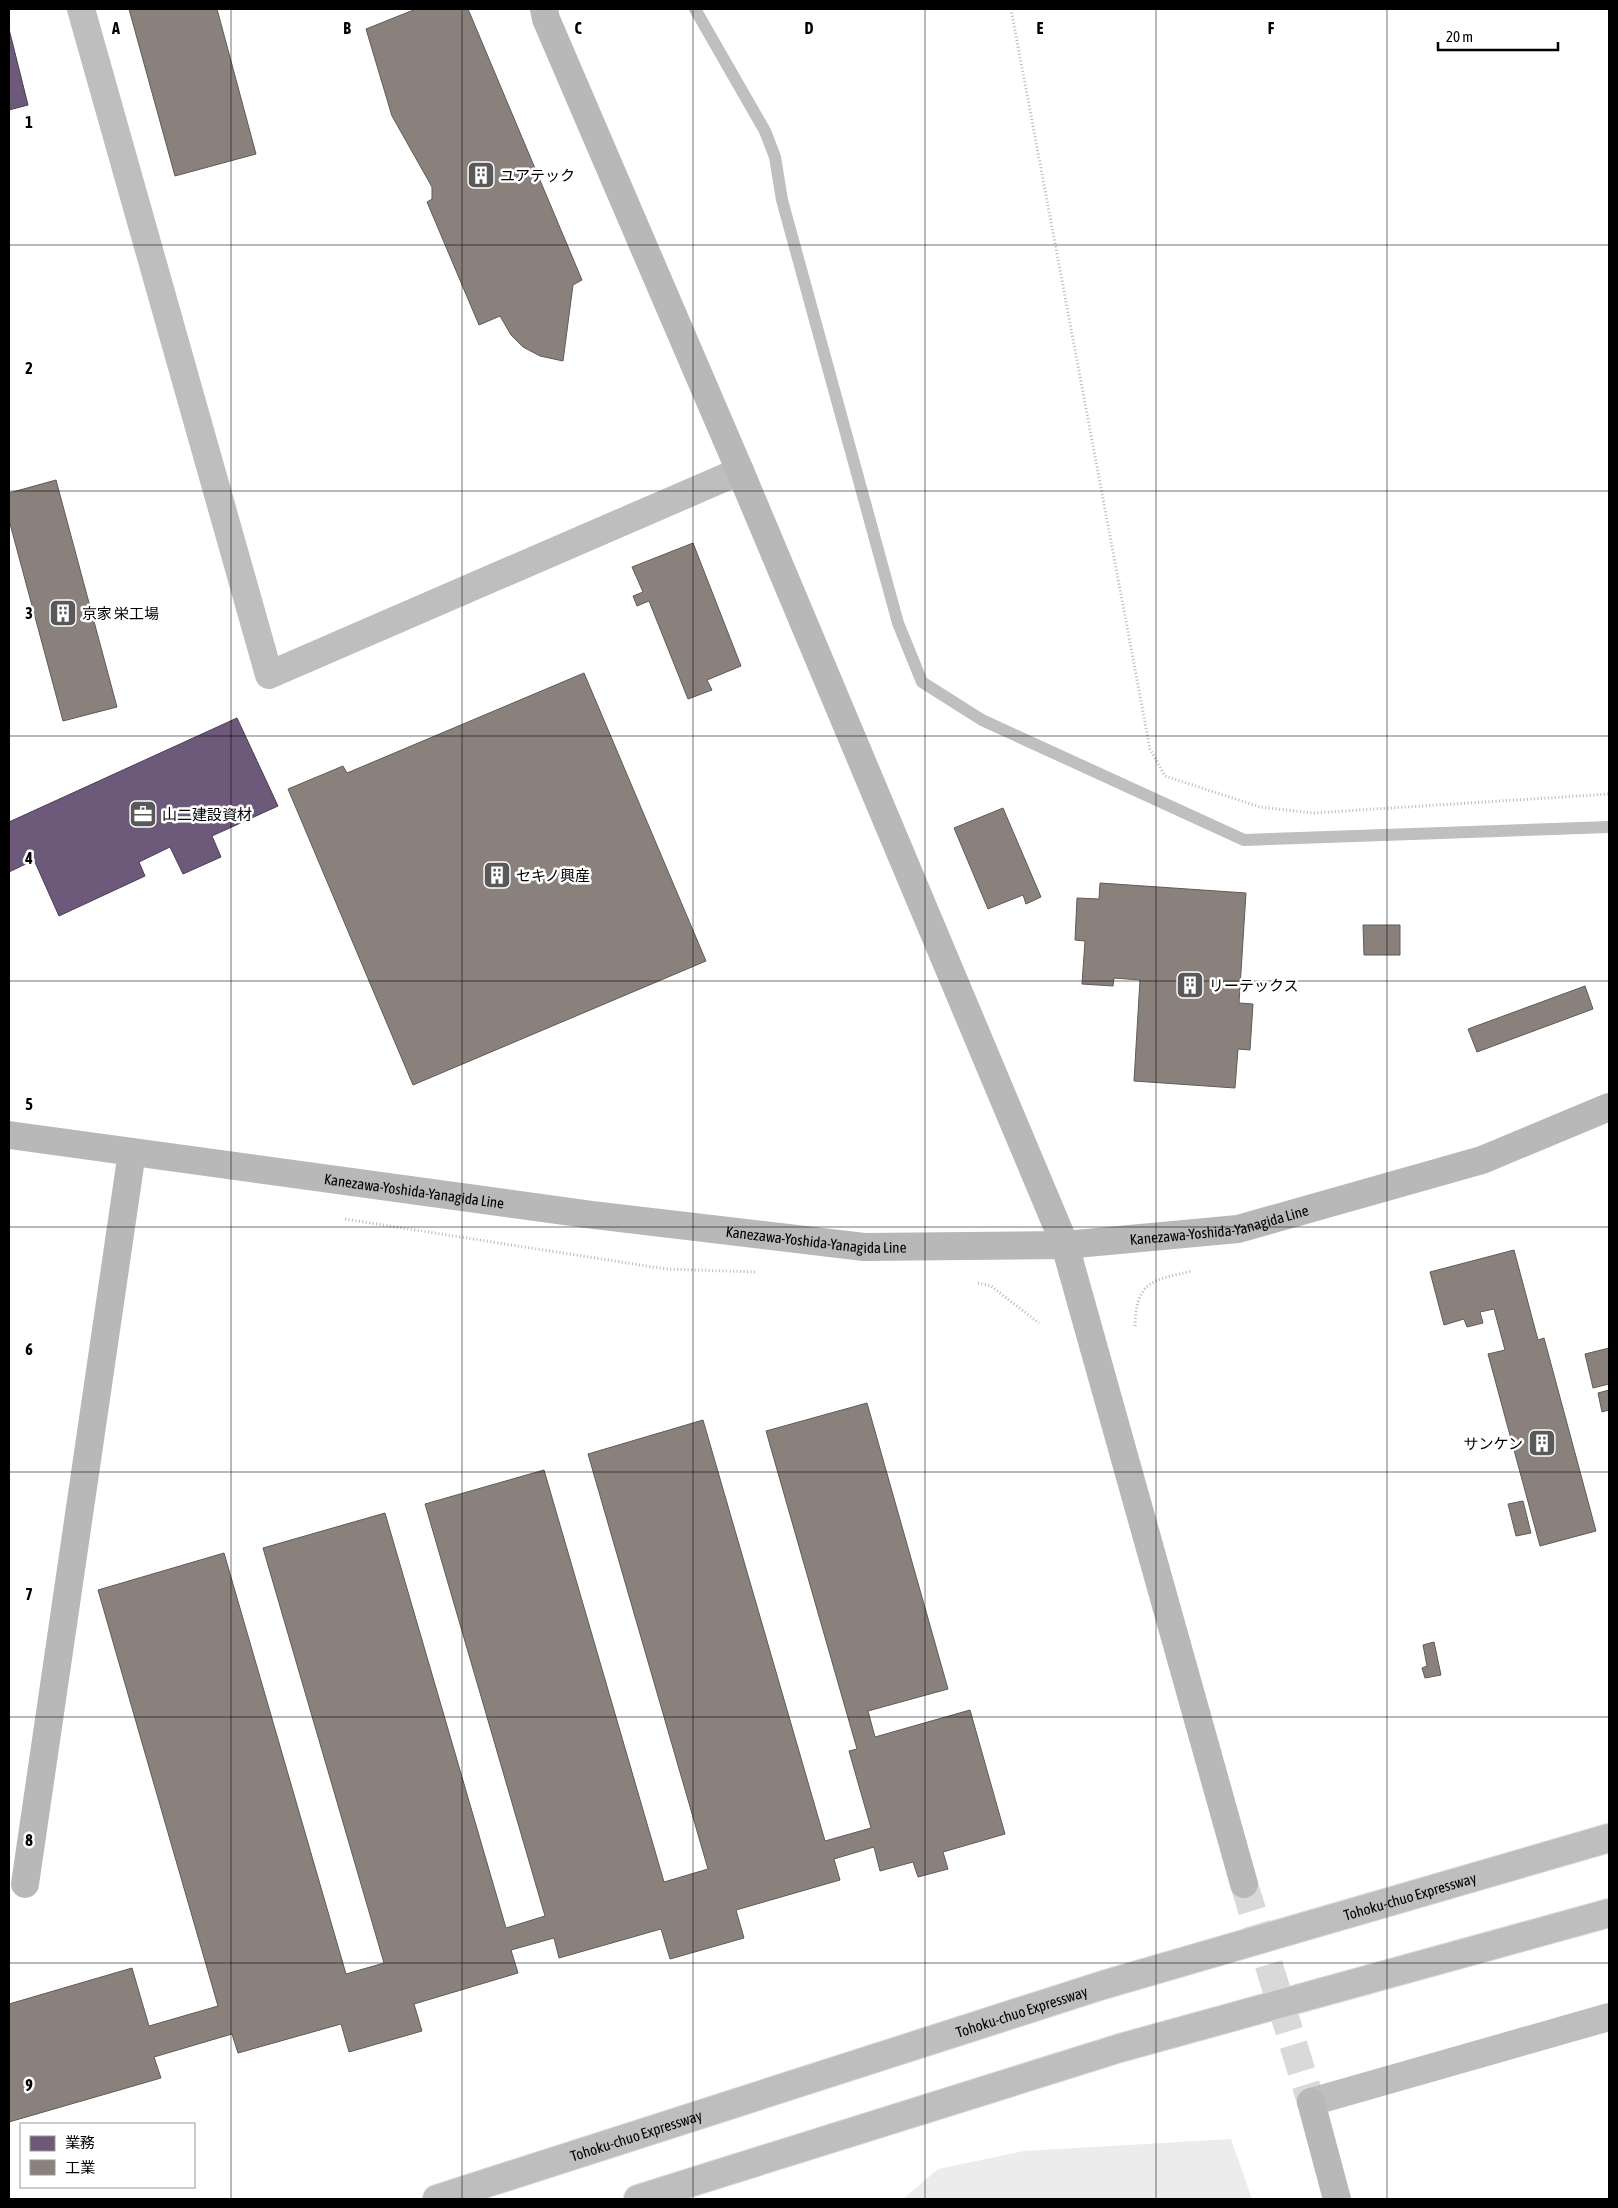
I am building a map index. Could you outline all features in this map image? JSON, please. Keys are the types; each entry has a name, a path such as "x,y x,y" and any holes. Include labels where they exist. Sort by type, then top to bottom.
{"main road":[{"path":"81,9 269,675 740,471"},
{"name":"Tohoku-chuo Expressway","path":"437,2199 1103,1985 1609,1838"},
{"path":"638,2199 1120,2048 1609,1913"},
{"path":"1311,2102 1609,2016"}],"street":[{"path":"544,9 546,19 740,471 1065,1245 1244,1884"},
{"name":"Kanezawa-Yoshida-Yanagida Line","path":"9,1135 593,1215 864,1247 1065,1245 1238,1229 1482,1160 1609,1108"},
{"path":"26,1884 132,1152"},
{"path":"1311,2102 1337,2199"}],"path":[{"path":"1011,9 1150,749 1165,776 1260,807 1313,813 1609,794"}],"shaded area":[{"path":"1231,2139 1252,2199 903,2199 938,2169 1024,2151"}],"building: 業務":[{"path":"9,29 28,105 9,110"},
{"name":"山二建設資材","path":"237,718 278,806 212,836 221,857 183,874 170,847 139,862 145,876 59,916 34,860 9,872 9,822"}],"building: 工業":[{"path":"129,9 217,9 256,154 175,176"},
{"name":"ユアテック","path":"416,9 468,9 582,280 573,285 563,361 540,356 523,347 511,335 500,316 479,325 427,202 432,199 432,187 392,116 366,29"},
{"name":"京家 栄工場","path":"56,480 117,707 63,721 9,520 9,493"},
{"path":"693,543 741,666 707,680 712,690 688,699 649,601 637,606 633,596 643,592 632,567"},
{"name":"セキノ興産","path":"584,673 706,961 413,1085 288,789 343,766 347,773"},
{"path":"1003,808 1041,897 1026,904 1023,895 988,909 954,828"},
{"name":"リーテックス","path":"1100,883 1246,893 1239,1003 1253,1004 1250,1050 1238,1049 1235,1088 1134,1081 1140,980 1114,978 1113,986 1082,984 1085,941 1075,940 1077,898 1099,899"},
{"path":"1363,925 1400,925 1400,955 1364,955"},
{"path":"1585,986 1593,1009 1477,1052 1468,1029"},
{"name":"サンケン","path":"1514,1250 1538,1340 1544,1338 1596,1531 1540,1546 1488,1354 1505,1350 1494,1309 1480,1312 1483,1323 1467,1327 1464,1319 1444,1325 1430,1272"},
{"path":"1609,1348 1609,1384 1593,1388 1585,1354"},
{"path":"1609,1390 1609,1410 1602,1412 1598,1393"},
{"path":"867,1403 948,1689 868,1711 875,1737 970,1710 1005,1834 943,1852 948,1869 918,1877 913,1862 880,1871 874,1847 834,1859 840,1880 736,1910 744,1938 670,1959 661,1929 559,1958 554,1938 511,1950 518,1973 414,2004 422,2031 349,2052 341,2024 238,2053 232,2034 154,2057 161,2078 9,2122 9,2004 132,1968 149,2026 218,2006 98,1590 224,1553 346,1974 384,1963 263,1548 385,1513 506,1928 545,1916 425,1504 544,1470 664,1882 708,1869 588,1454 703,1420 825,1841 871,1828 849,1751 857,1749 766,1431"},
{"path":"1523,1501 1531,1533 1516,1536 1508,1504"},
{"path":"1434,1642 1441,1675 1425,1678 1422,1668 1427,1666 1423,1645"}],"waterway":[{"path":"695,9 765,131 775,157 782,200 898,623 922,682 982,720 1244,840 1609,827"}],"tunnel":[{"path":"1244,1884 1311,2102"}],"place":[{"name":"ユアテック","path":"481,175"},
{"name":"京家 栄工場","path":"63,613"},
{"name":"山二建設資材","path":"143,814"},
{"name":"セキノ興産","path":"497,875"},
{"name":"リーテックス","path":"1190,985"},
{"name":"サンケン","path":"1542,1443"}]}
